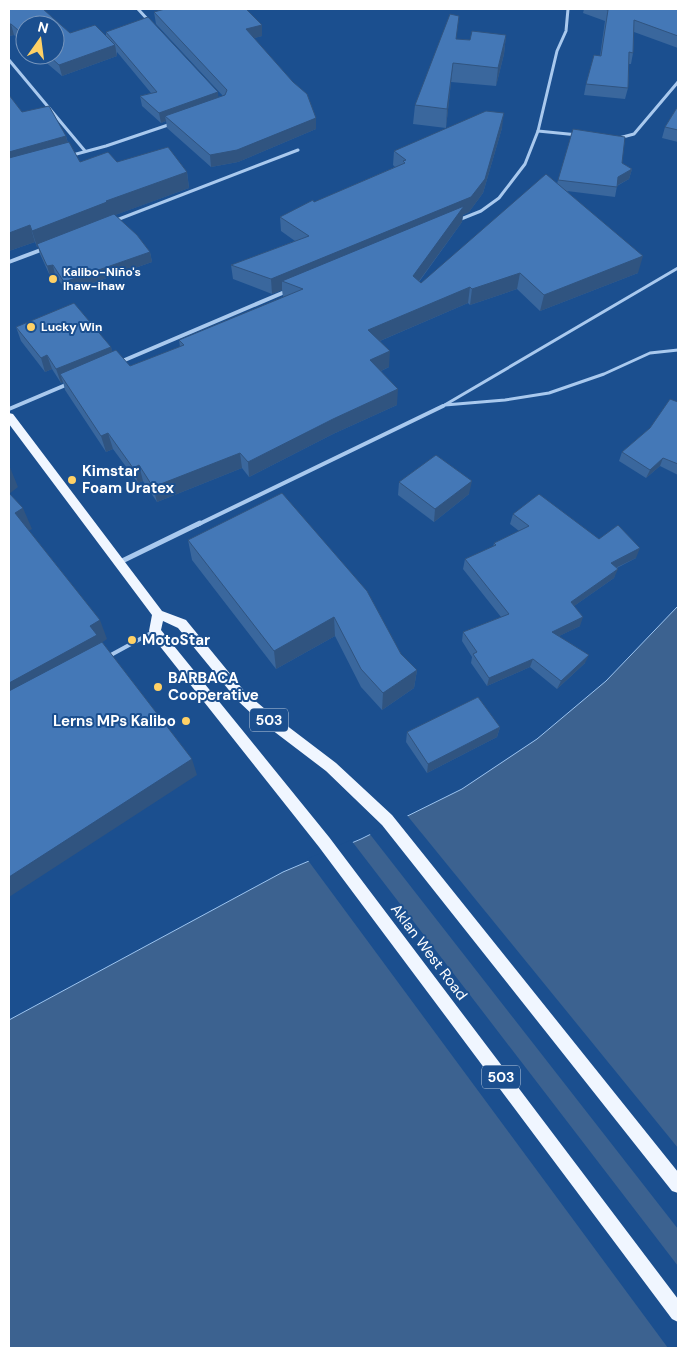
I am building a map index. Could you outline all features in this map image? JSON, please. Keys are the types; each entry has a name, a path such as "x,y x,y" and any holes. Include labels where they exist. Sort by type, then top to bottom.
{"main road":[{"name":"503","path":"9,417 117,563 158,614 182,624 241,696 260,713 331,767 387,820 678,1185"},
{"path":"155,631 158,614"},
{"name":"Aklan West Road","path":"155,631 324,842 678,1313"}],"street":[{"path":"138,9 151,23"},
{"path":"453,222 481,211 500,198 525,164 538,131 556,52 566,30 568,9"},
{"path":"9,60 84,151"},
{"path":"614,139 634,134 678,82"},
{"path":"67,156 106,146 176,122"},
{"path":"538,131 586,136"},
{"path":"108,224 298,150"},
{"path":"9,262 54,244"},
{"path":"117,363 289,290"},
{"path":"9,409 72,382"},
{"path":"117,563 443,406"}],"lane":[{"path":"443,406 678,268"},
{"path":"443,406 523,399 555,391 611,372 646,353 667,349 678,350"},
{"path":"104,659 155,631"}],"water":[{"path":"678,606 678,1348 9,1348 9,1020 283,872 361,839 462,789 537,739 606,681"}],"pier":[{"path":"406,814 678,1148 678,1229 369,833"},
{"path":"351,840 678,1266 678,1348 668,1348 307,859"}],"building":[{"path":"9,9 43,9 50,15 15,15 15,27 9,24"},
{"path":"165,9 246,9 262,25 246,29 293,82 307,94 316,118 237,150 210,155 165,116 225,95 227,90 154,12"},
{"path":"604,9 678,9 678,36 634,20 633,53 629,52 628,88 586,84 594,55 601,56 608,10"},
{"path":"450,14 459,16 456,39 470,40 472,31 506,35 498,68 453,63 447,109 415,105"},
{"path":"148,17 218,92 159,113 140,96 157,92 106,32"},
{"path":"95,25 115,45 65,63 65,29 70,33"},
{"path":"9,95 22,112 49,106 66,136 9,152"},
{"path":"678,106 678,130 665,127"},
{"path":"486,111 504,113 485,179 471,197 271,279 231,265 309,236 280,217 313,200 314,202 405,163 403,161 406,160 394,151"},
{"path":"573,129 625,137 622,163 632,169 618,177 617,187 558,180"},
{"path":"69,142 80,162 108,152 117,162 168,147 187,172 106,201 32,231 30,225 9,233 9,158"},
{"path":"546,174 643,256 544,295 520,273 472,289 470,287 368,330 390,351 370,360 398,389 248,462 240,453 153,487 139,465 133,468 108,433 101,436 60,374 116,350 130,366 184,345 179,340 303,289 282,281 464,206 413,276 421,283"},
{"path":"114,214 137,235 150,252 64,282 53,265 47,266 37,244"},
{"path":"74,303 111,347 56,369 47,355 41,358 16,327"},
{"path":"670,399 678,402 678,464 663,458 650,470 622,452 650,428"},
{"path":"436,455 472,481 435,509 399,482"},
{"path":"9,493 23,508 15,513 100,620 90,626 97,635 9,683"},
{"path":"282,493 367,591 401,654 417,670 383,693 361,669 334,617 274,651 188,540"},
{"path":"539,494 599,539 618,525 640,548 611,563 618,569 571,602 583,617 552,632 589,655 561,681 533,659 489,678 473,654 477,652 463,632 509,614 465,559 496,545 494,543 529,526 513,514"},
{"path":"102,642 192,759 9,877 9,691"},
{"path":"478,697 500,727 428,764 407,732"}],"place":[{"name":"Kalibo-Niño's Ihaw-ihaw","path":"53,279"},
{"name":"Lucky Win","path":"31,327"},
{"name":"Kimstar Foam Uratex","path":"72,480"},
{"name":"MotoStar","path":"132,640"},
{"name":"BARBACA Cooperative","path":"158,687"},
{"name":"Lerns MPs Kalibo","path":"186,721"}]}
